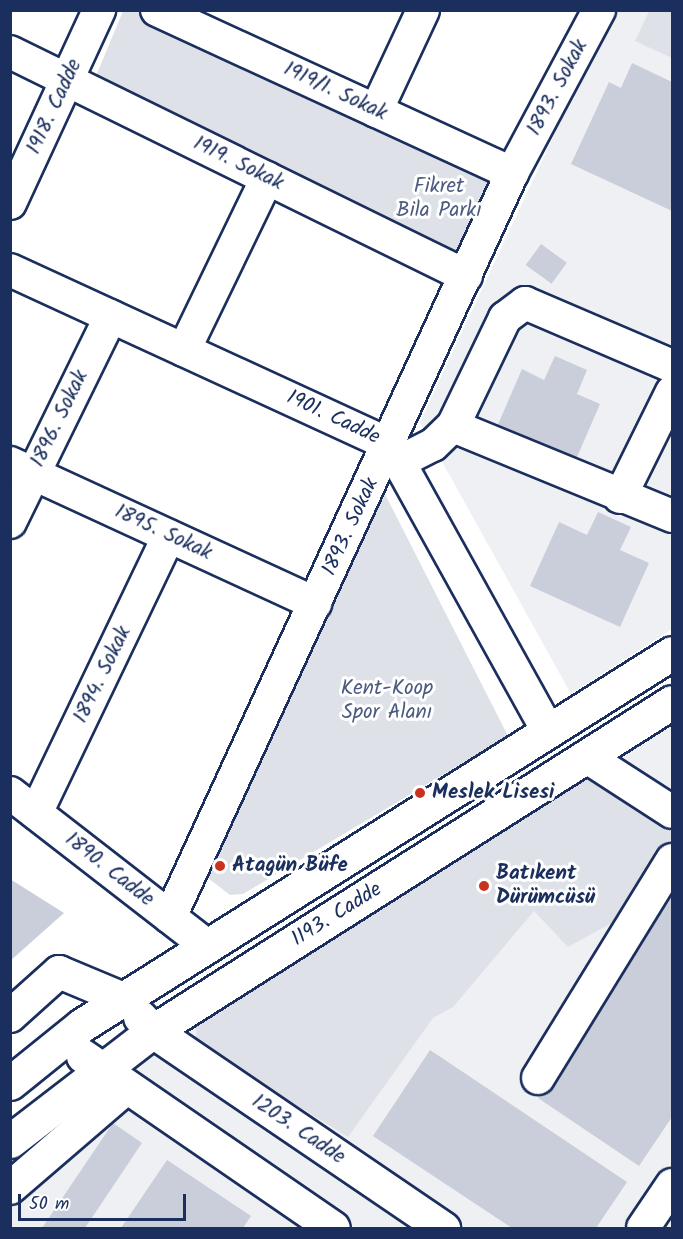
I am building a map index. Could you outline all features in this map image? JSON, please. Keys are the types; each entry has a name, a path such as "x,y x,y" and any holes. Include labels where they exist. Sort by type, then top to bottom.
{"main road":[{"name":"1193. Cadde","path":"10,1083 66,1038 124,999 672,653"},
{"name":"1193. Cadde","path":"10,1141 98,1071 153,1031 672,702"},
{"path":"548,731 587,757"},
{"name":"1203. Cadde","path":"124,999 153,1031 443,1228"},
{"path":"66,1038 98,1071 333,1228"}],"street":[{"name":"1918. Cadde","path":"10,203 99,10"},
{"name":"1919/1. Sokak","path":"157,10 512,173"},
{"path":"376,111 423,10"},
{"name":"1893. Sokak","path":"170,917 315,603 394,453 466,276 512,173 599,10"},
{"name":"1919. Sokak","path":"10,52 466,276"},
{"path":"184,350 267,178"},
{"name":"1901. Cadde","path":"10,270 184,350 394,453 548,731"},
{"path":"394,453 433,445 453,426 505,318 525,303 672,366"},
{"name":"1896. Sokak","path":"10,522 22,468 111,316"},
{"path":"620,497 672,392"},
{"path":"453,426 620,497 672,516"},
{"name":"1895. Sokak","path":"22,468 315,603"},
{"name":"1894. Sokak","path":"36,813 169,536"},
{"path":"587,757 672,812"},
{"name":"1890. Cadde","path":"10,793 207,946"},
{"path":"537,1078 672,860"},
{"path":"10,1016 59,972 124,999"},
{"path":"10,1188 125,1089"},
{"path":"644,1228 672,1185"}],"shaded area":[{"path":"612,11 672,11 672,629 571,694 420,422"},
{"path":"672,720 672,1228 11,1228 11,1150 83,1091"}],"green space":[{"name":"Fikret Bila Parkı","path":"123,11 138,11 503,175 460,259 93,83"},
{"path":"649,11 672,11 672,58 635,41"},
{"name":"Kent-Koop Spor Alanı","path":"385,494 508,736 243,894 230,895 204,875"},
{"path":"584,774 672,830 672,838 617,920 568,947 534,911 453,1007 433,1018 348,1137 197,1043 195,1014"}],"building":[{"path":"632,63 672,82 672,211 571,164 609,82 621,88"},
{"path":"541,244 567,263 552,284 526,265"},
{"path":"555,356 587,370 577,394 600,404 574,464 496,429 522,369 544,380"},
{"path":"598,512 631,527 620,550 649,563 620,627 530,586 559,522 587,535"},
{"path":"10,879 64,913 10,961"},
{"path":"672,896 672,1117 639,1166 538,1098"},
{"path":"430,1050 627,1182 596,1228 512,1228 373,1136"},
{"path":"113,1123 142,1143 85,1228 42,1228"},
{"path":"167,1160 251,1216 243,1228 121,1228"}],"place":[{"name":"Meslek Lisesi","path":"420,793"},
{"name":"Atagün Büfe","path":"220,866"},
{"name":"Batıkent Dürümcüsü","path":"484,886"}]}
